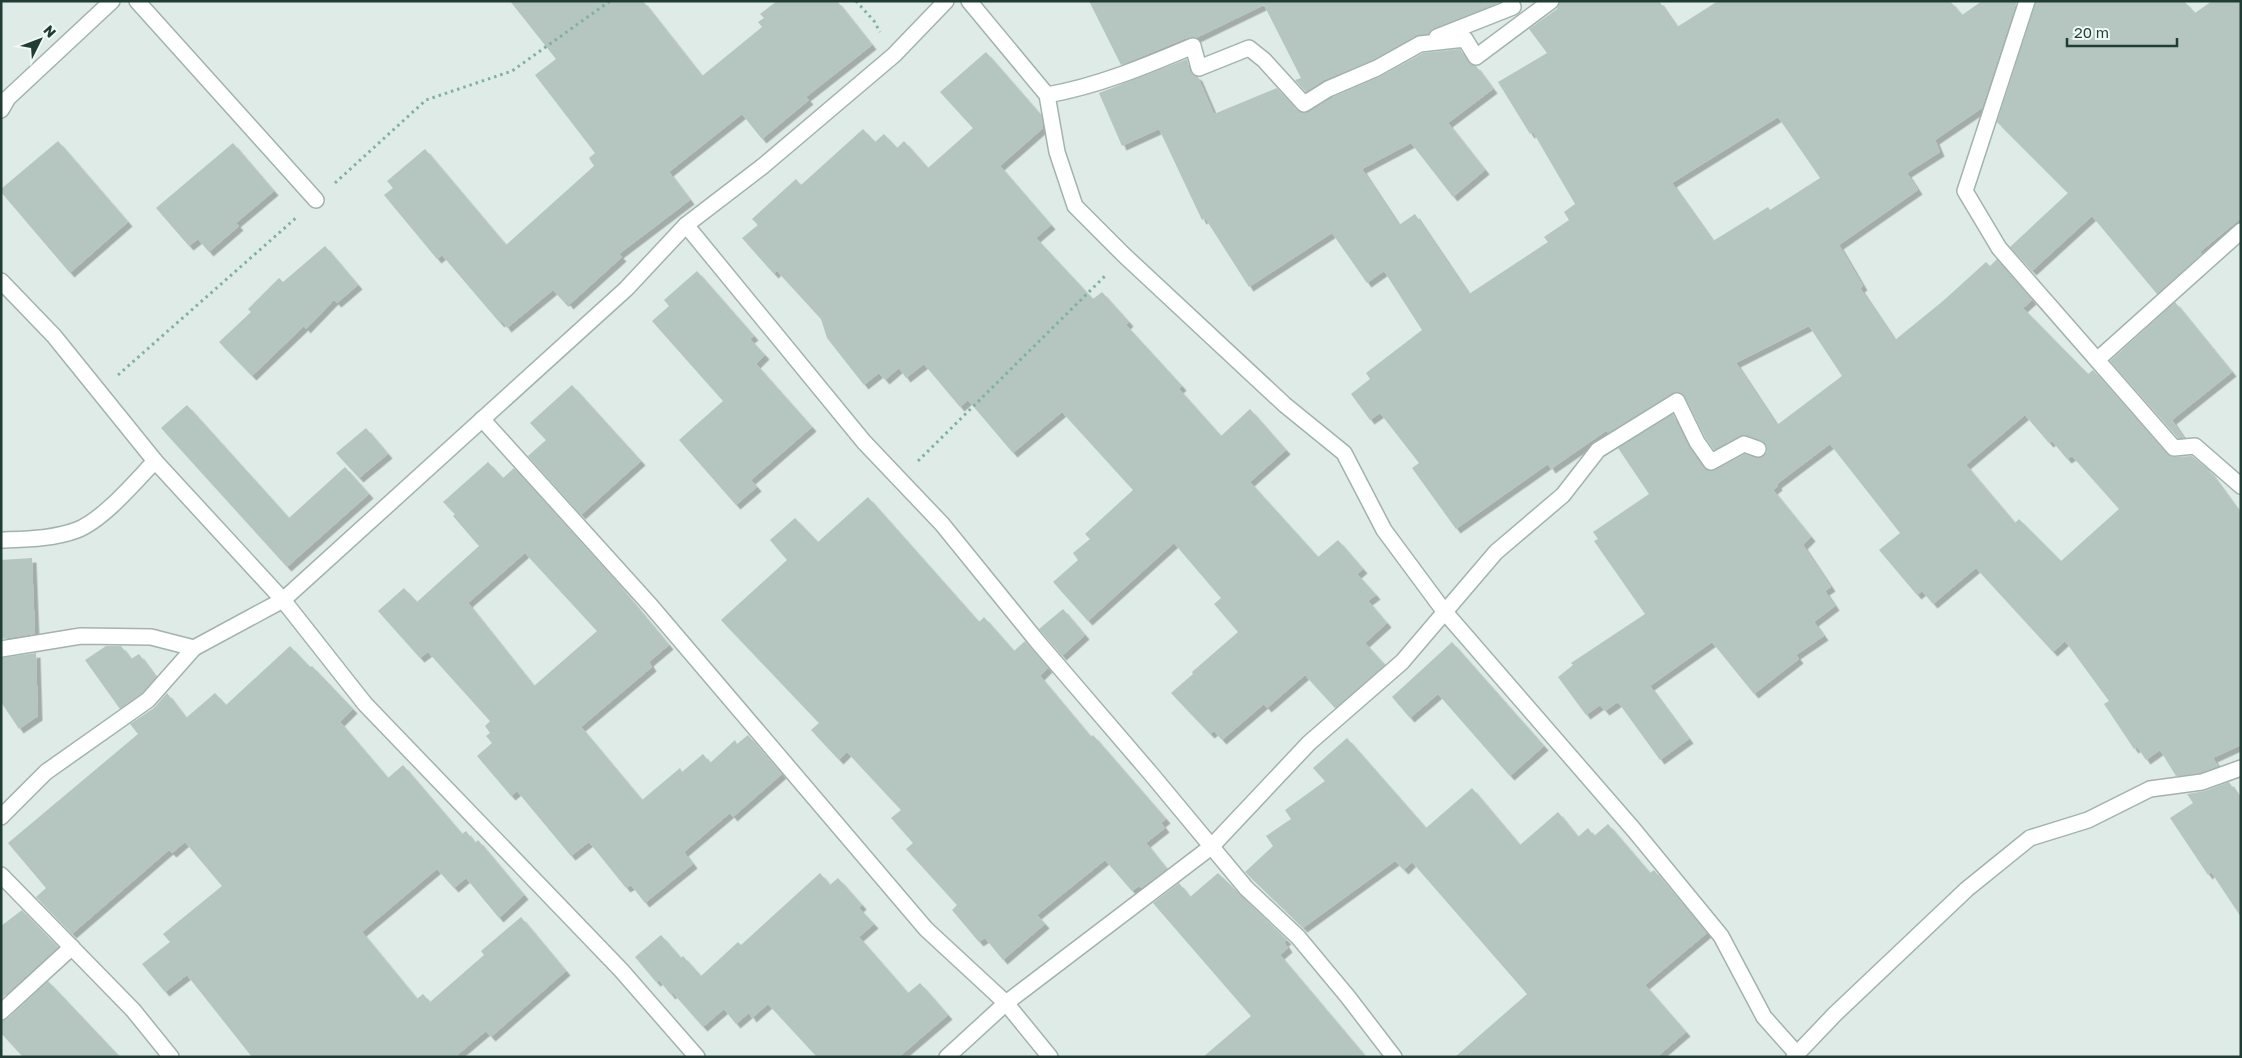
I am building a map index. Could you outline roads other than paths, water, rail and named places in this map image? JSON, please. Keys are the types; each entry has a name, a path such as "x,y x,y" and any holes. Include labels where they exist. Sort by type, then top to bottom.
{"street":[{"path":"1,110 8,98 112,1"},
{"path":"137,1 316,200"},
{"path":"1,817 46,772 148,700 194,648 283,600 626,289 686,225 763,166 894,56 946,1"},
{"path":"969,1 1048,95 1057,152 1075,206 1125,256 1285,405 1344,453 1384,530 1444,611 1634,830 1721,936 1764,1017 1796,1055 1835,1014 1967,889 2030,838 2088,820 2150,790 2202,782 2241,768"},
{"path":"1048,95 1090,85 1148,65 1193,46 1199,68 1249,48 1264,60 1304,104 1328,90 1377,68 1420,44 1513,7 1510,1"},
{"path":"1420,44 1465,39 1476,57 1551,1"},
{"path":"2027,1 1966,190 1999,248 2174,448 2195,446 2241,486"},
{"path":"686,225 864,442 942,524 1037,641 1246,888 1298,937 1348,997 1394,1057"},
{"path":"2097,360 2241,231"},
{"path":"1,281 54,336 155,461 283,600 365,704 621,970 697,1057"},
{"path":"947,1057 1006,1003 1211,847 1309,743 1402,662 1496,552 1563,494 1598,450 1677,401 1697,442 1711,462 1744,444 1758,449"},
{"path":"482,419 651,606 926,929 1006,1003 1050,1057"},
{"path":"1,540 45,538 79,530 111,507 155,461"},
{"path":"1,649 81,636 151,637 194,648"},
{"path":"1,875 133,1010 171,1057"},
{"path":"1,1012 72,948"}]}
